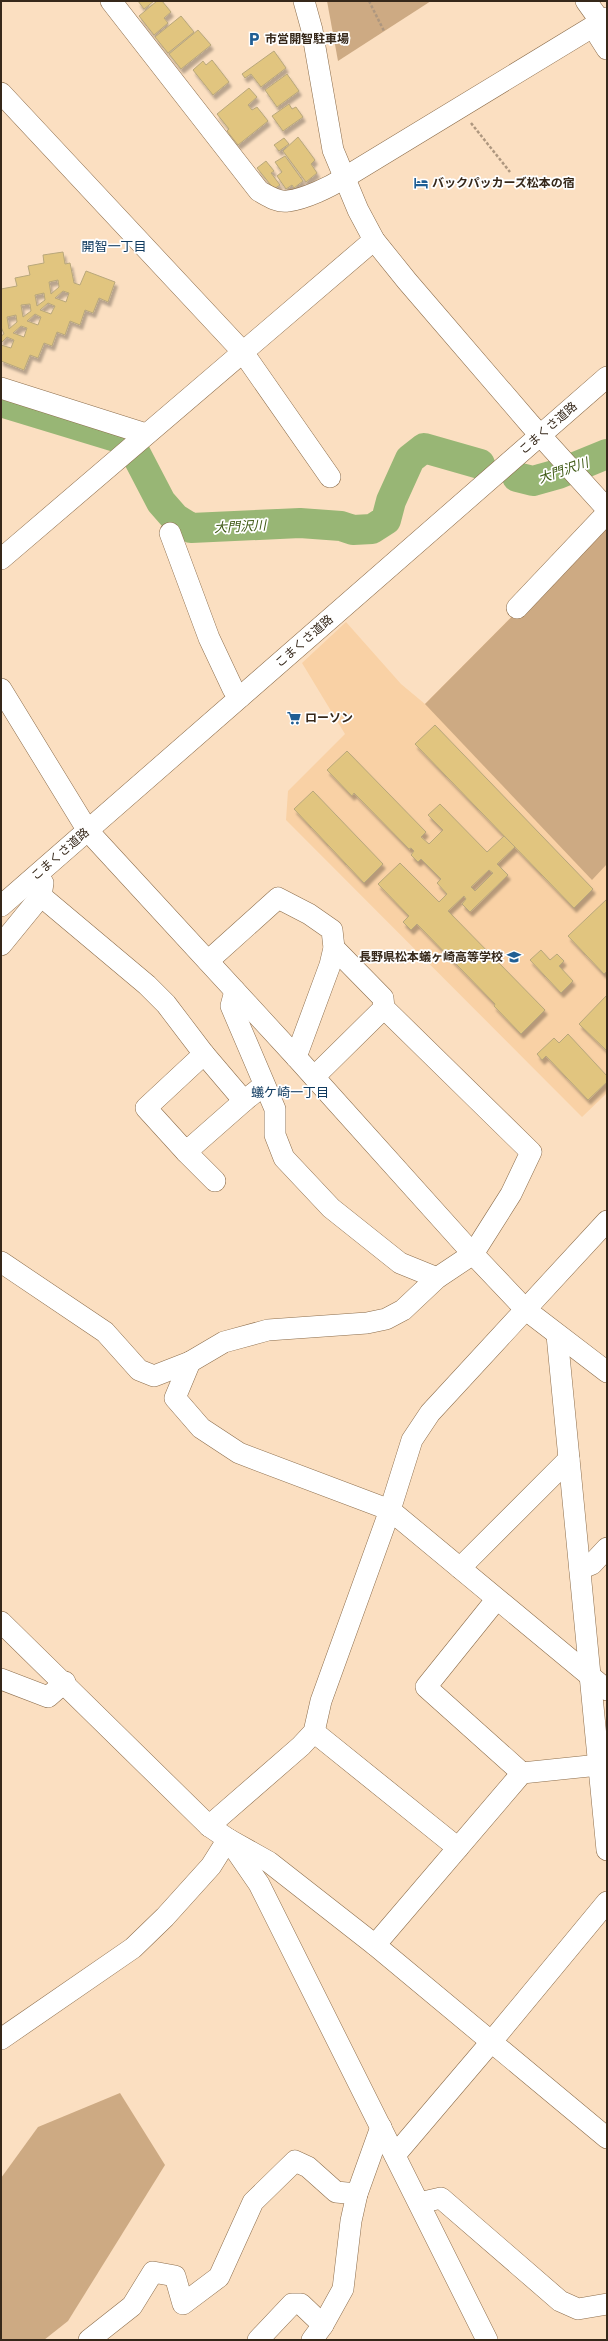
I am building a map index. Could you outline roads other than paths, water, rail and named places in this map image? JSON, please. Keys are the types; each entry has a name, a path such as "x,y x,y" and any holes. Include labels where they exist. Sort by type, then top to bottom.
{"street":[{"path":"111,1 259,191 273,199 288,202 331,186 600,23"},
{"path":"304,1 312,30 333,150 344,178 374,240 407,281 539,435 573,470 607,509"},
{"path":"586,1 600,23 607,49"},
{"path":"5,105 242,351 330,477"},
{"path":"1,559 242,351 374,240"},
{"name":"こまくさ道路","path":"3,900 46,867 88,831 607,377"},
{"path":"1,388 136,442"},
{"path":"517,608 607,513"},
{"path":"170,533 209,638 233,689 240,697"},
{"path":"1,688 88,831 296,1057 473,1254 526,1310 607,1372"},
{"path":"1,945 41,896 46,867"},
{"path":"41,896 166,1004 204,1054 244,1101"},
{"path":"208,961 278,898 308,914 332,930 334,948 330,965 296,1057"},
{"path":"1,1262 105,1332 139,1370 154,1376 190,1362 224,1342 268,1330 367,1323 386,1319 403,1310 437,1278 473,1254 511,1194 531,1152 384,1008 383,998 334,948"},
{"path":"235,991 231,1006 275,1109 275,1135 284,1158 331,1208 400,1263 437,1278"},
{"path":"314,1077 384,1008"},
{"path":"204,1054 146,1108 215,1181"},
{"path":"186,1152 264,1085"},
{"path":"209,1826 302,1746 314,1732 322,1702 390,1510 412,1440 430,1413 607,1222"},
{"path":"557,1335 580,1569 602,1685 599,1765 607,1850"},
{"path":"190,1362 175,1398 201,1428 239,1453 390,1510 496,1600 602,1685"},
{"path":"460,1568 569,1460"},
{"path":"580,1569 592,1564 607,1548"},
{"path":"496,1600 426,1687 522,1772"},
{"path":"1,1622 65,1682 209,1826 228,1839 269,1862 375,1945 607,2138"},
{"path":"1,1679 48,1697 65,1682"},
{"path":"314,1732 458,1848"},
{"path":"375,1945 522,1772 599,1765"},
{"path":"1,2039 133,1948 165,1917 211,1866 228,1839"},
{"path":"228,1839 259,1884 382,2127 487,2340"},
{"path":"395,2154 492,2041 607,1902"},
{"path":"317,2333 342,2289 351,2221 357,2194 382,2127"},
{"path":"89,2340 132,2306 153,2272 175,2276 183,2304 219,2277 253,2202 295,2161 308,2167 336,2192 357,2194"},
{"path":"419,2203 441,2198 560,2301 578,2309 607,2304"},
{"path":"258,2340 292,2304 301,2304 317,2333"}],"waterway":[{"name":"大門沢川","path":"1,402 122,439 136,454 161,502 175,518 191,528 300,523 341,526 353,530 372,529 386,520 391,501 410,459 424,448 480,464"},
{"name":"大門沢川","path":"517,477 533,481 558,474 607,454"}],"place":[{"name":"市営開智駐車場","path":"254,39"},
{"name":"バックパッカーズ松本の宿","path":"421,183"},
{"name":"ローソン","path":"294,718"},
{"name":"長野県松本蟻ヶ崎高等学校","path":"514,957"}],"district":[{"name":"開智一丁目","path":"114,246"},
{"name":"蟻ケ崎一丁目","path":"290,1092"}]}
